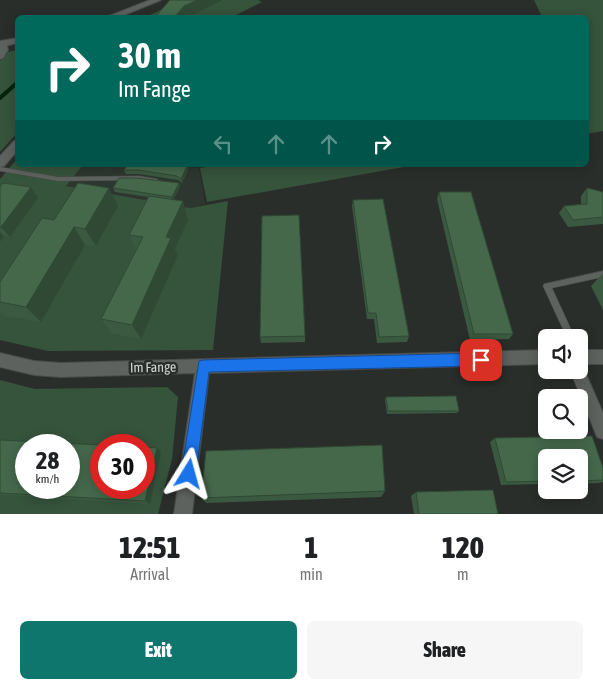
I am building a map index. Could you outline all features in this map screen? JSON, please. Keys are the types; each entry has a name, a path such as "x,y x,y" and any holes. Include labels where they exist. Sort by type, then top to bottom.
{"street":[{"path":"116,15 157,0"},
{"path":"0,56 4,50 2,43 15,41"},
{"path":"0,163 15,146"},
{"name":"Im Fange","path":"0,360 34,368 61,370 538,357"},
{"path":"588,359 603,358"},
{"path":"183,514 203,366"},
{"path":"586,379 603,431"}],"lane":[{"path":"0,169 58,179 139,178 168,182"},
{"path":"567,329 547,286 603,274"}],"shaded area":[{"path":"81,167 191,167 199,168 205,204 190,208 66,186"}],"green space":[{"path":"181,0 258,0 262,2 236,15 150,15"},
{"path":"534,0 603,0 603,131 589,133 589,15 541,15"},
{"path":"15,50 15,135 0,152 0,61 8,52"},
{"path":"15,161 15,167 81,167 66,186 190,208 228,201 213,350 48,351 0,340 0,179"},
{"path":"206,167 404,167 207,202 200,168"},
{"path":"0,380 35,389 167,387 178,397 172,459 158,514 0,514"}],"building":[{"path":"170,0 198,0 184,6 176,15 157,15"},
{"path":"126,167 187,167 181,179 177,176 138,170 124,170"},
{"path":"119,178 179,183 172,197 113,188"},
{"path":"3,183 31,187 0,227 0,187"},
{"path":"78,183 109,188 85,229 74,227 26,307 0,302 0,282 42,218 54,220"},
{"path":"587,188 603,192 603,217 573,220 564,206 587,204"},
{"path":"439,192 471,192 513,334 474,334"},
{"path":"149,196 183,201 166,237 171,238 132,325 101,319 143,237 129,235"},
{"path":"383,199 409,336 379,337 376,313 368,313 353,200"},
{"path":"299,215 305,336 260,337 262,216"},
{"path":"456,396 459,411 388,411 386,397"},
{"path":"588,436 592,436 603,468 603,480 588,481 588,449 538,449 538,481 506,482 495,438 588,439"},
{"path":"0,440 15,441 15,494 0,493"},
{"path":"80,444 90,444 90,498 80,497"},
{"path":"382,445 385,491 201,498 206,451"},
{"path":"493,490 498,514 419,514 416,492"},
{"path":"109,499 145,499 145,501"}],"waterway":[{"path":"0,98 15,85"}],"route":[{"path":"189,474 203,366 481,360"}]}
